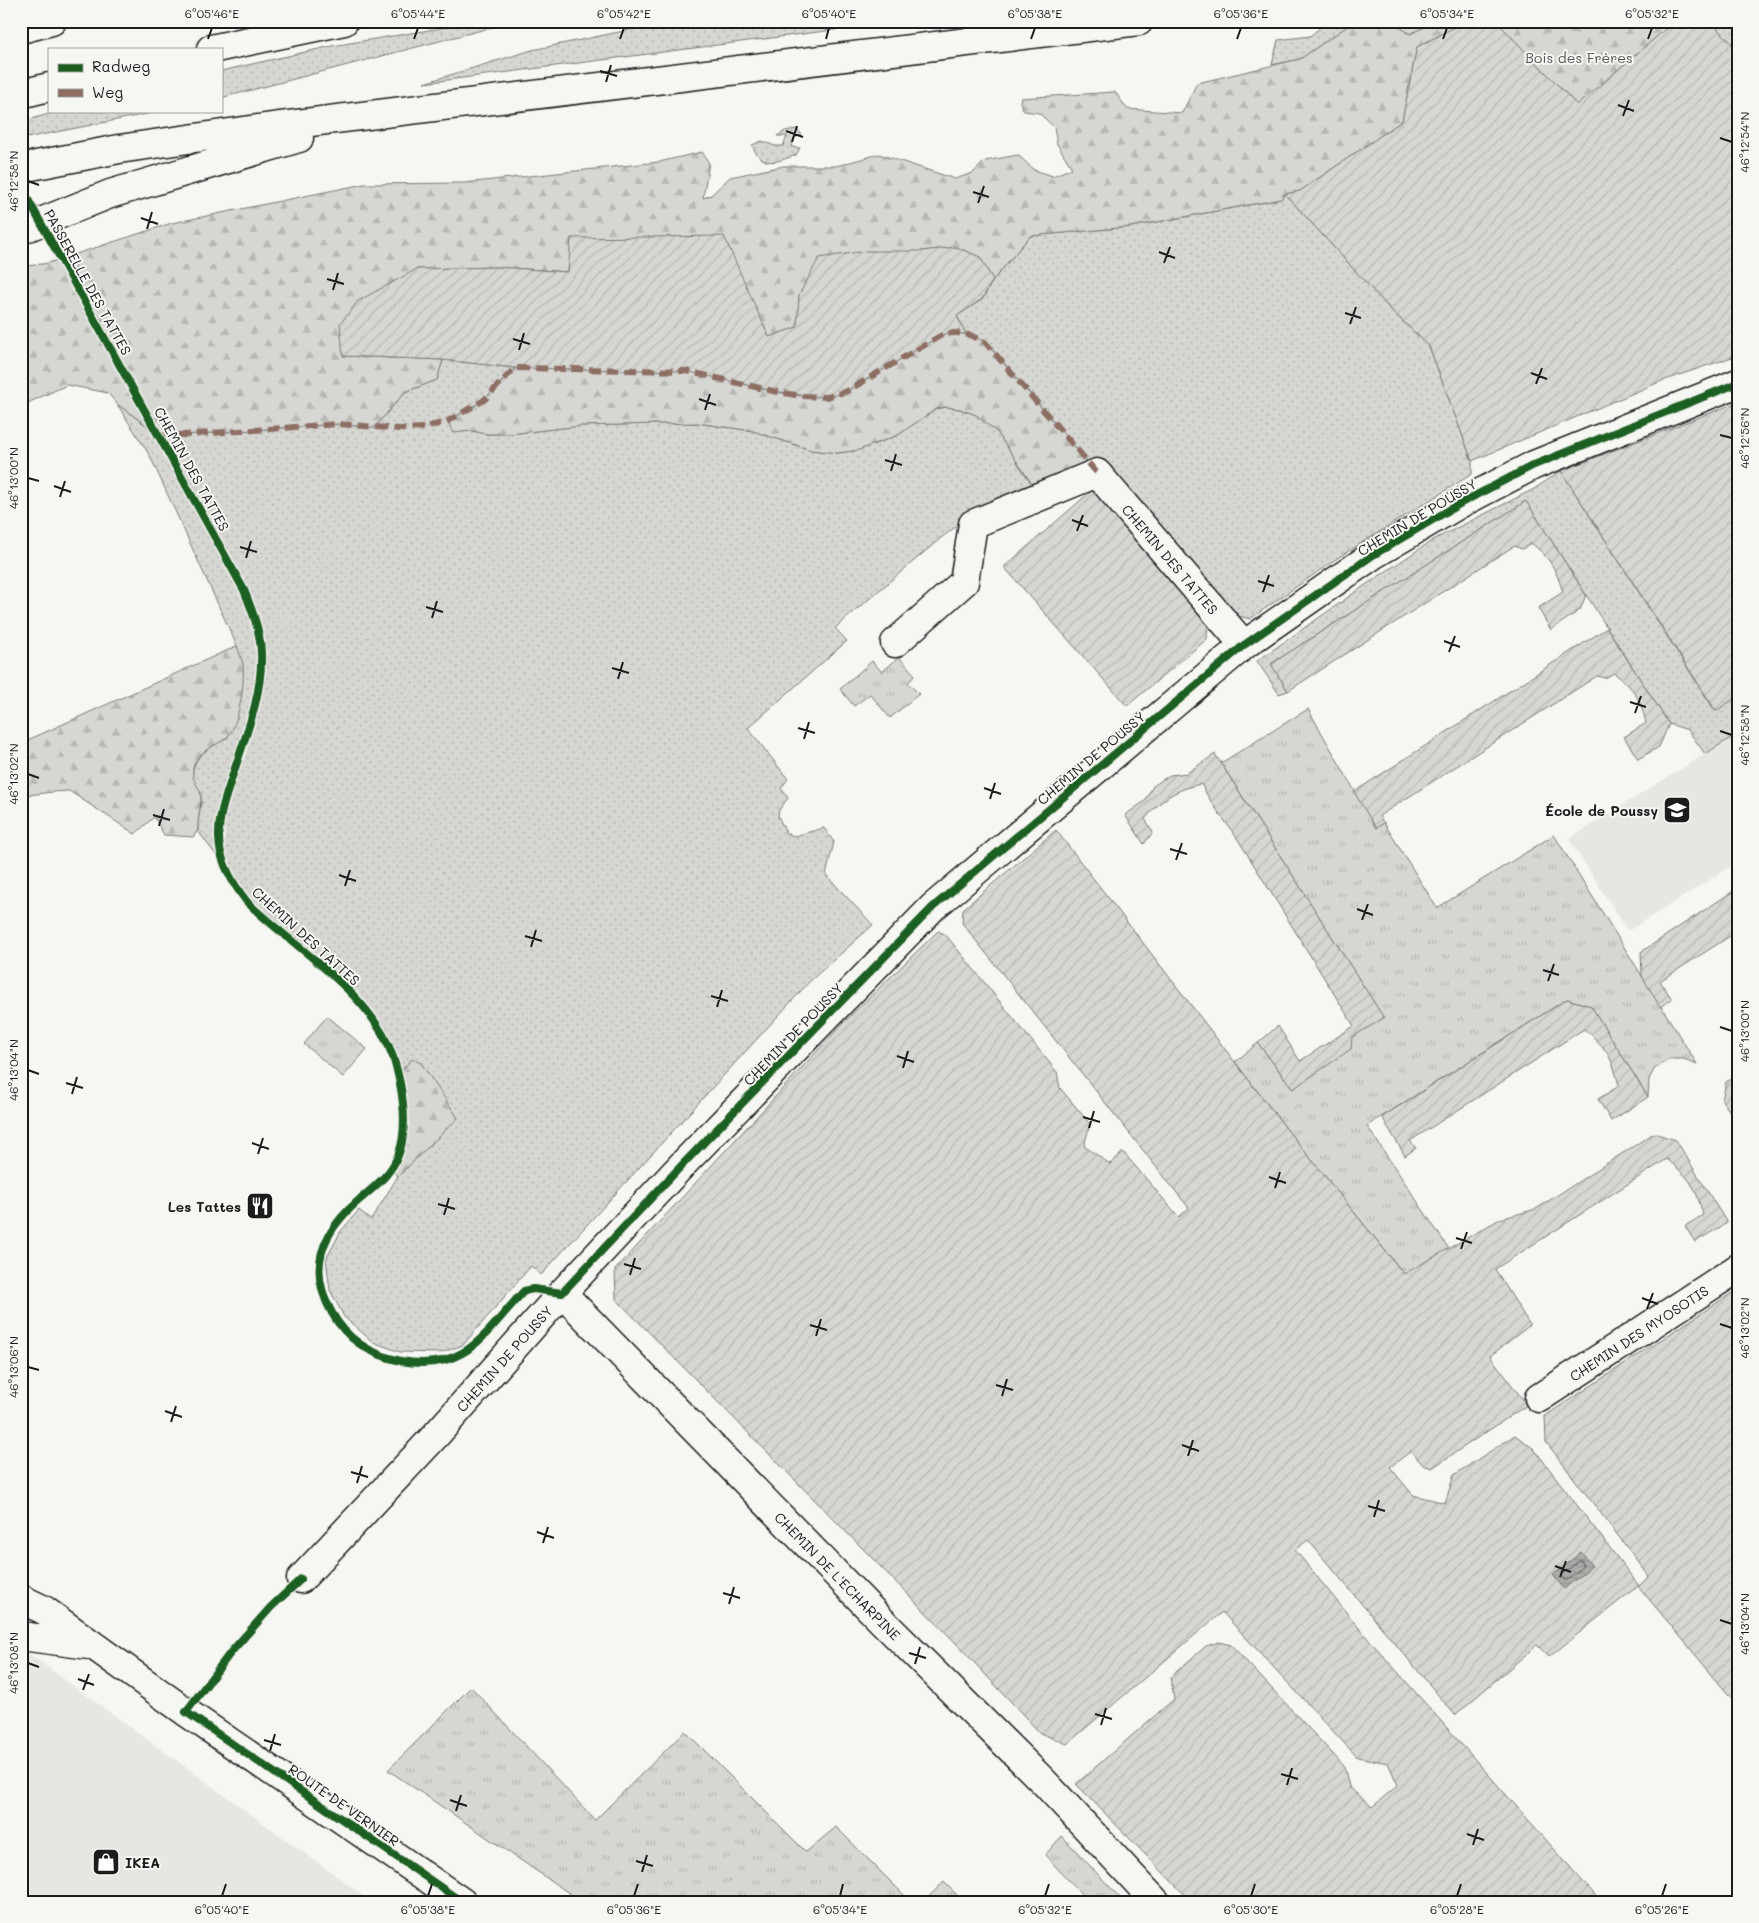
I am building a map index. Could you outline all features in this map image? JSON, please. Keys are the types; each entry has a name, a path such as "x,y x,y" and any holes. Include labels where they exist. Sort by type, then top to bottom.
{"main road":[{"path":"21,28 52,21"},
{"path":"216,48 344,21"},
{"path":"21,168 119,149 382,113 1139,21"},
{"path":"21,94 48,87"},
{"path":"21,230 110,194 382,113"},
{"name":"CHEMIN DE POUSSY","path":"301,1579 436,1435 562,1293 683,1164 933,908 1244,645 1374,556 1461,503 1534,465 1622,428 1738,383"},
{"name":"CHEMIN DES TATTES","path":"894,643 964,582 973,524 1097,473 1244,645"},
{"name":"CHEMIN DES MYOSOTIS","path":"1540,1398 1738,1268"},
{"name":"CHEMIN DE L'ECHARPINE","path":"562,1293 882,1622 1037,1775 1156,1902"},
{"name":"ROUTE DE VERNIER","path":"21,1581 32,1605 462,1902"},
{"path":"21,1636 92,1646"}],"shaded area":[{"name":"École de Poussy","path":"1732,737 1738,747 1738,862 1628,931 1569,839"},
{"path":"21,1648 372,1902 21,1902"}],"green space":[{"path":"484,21 503,21 501,25 222,98 222,71 332,46"},
{"path":"688,21 903,21 424,83 532,50 653,25"},
{"path":"1328,21 1355,21 1300,59 1272,65 1278,40 1310,36"},
{"path":"1355,21 1391,21 1410,34 1438,21 1466,21 1417,47 1402,121 1300,191 1285,194 1281,199 1130,227 1030,236 993,280 980,257 956,247 922,251 799,295 798,327 769,337 763,325 571,238 569,272 497,267 417,269 343,356 443,360 437,380 405,392 374,428 338,424 160,435 117,404 108,393 67,385 21,406 21,267 48,263 172,223 364,184 465,183 659,162 702,152 709,163 703,198 711,195 730,177 784,166 836,166 879,154 955,179 973,173 985,161 1018,155 1034,170 1053,176 1072,168 1057,144 1054,127 1039,113 1024,111 1020,102 1021,98 1115,92 1127,109 1182,113 1197,83 1300,59"},
{"path":"1391,21 1438,21 1410,34"},
{"path":"1466,21 1496,21 1577,105 1675,21 1710,21 1738,50 1738,355 1662,381 1472,461 1429,346 1392,311 1285,194 1300,191 1402,121 1417,47"},
{"name":"Bois des Frères","path":"1496,21 1675,21 1577,105"},
{"path":"1710,21 1738,21 1738,50"},
{"path":"56,112 157,112 21,139 21,122"},
{"path":"797,129 802,135 794,138 791,147 800,148 796,155 782,160 765,161 760,158 752,145 762,141 775,146 783,146 787,136 777,136 785,131"},
{"path":"1285,194 1392,311 1429,346 1472,461 1472,474 1339,557 1250,619 1235,615 1097,473 996,353 985,342 966,334 957,316 983,299 993,280 1030,236 1131,227 1281,199"},
{"path":"724,236 769,337 797,327 799,295 819,258 866,251 922,251 956,247 980,257 993,280 982,299 957,316 966,334 948,333 940,336 847,391 836,395 816,397 773,391 686,371 515,368 443,360 343,356 340,324 358,301 417,269 497,267 568,272 571,238"},
{"path":"956,332 985,342 1097,473 1036,490 997,432 976,415 960,409 946,407 936,409 898,435 859,450 838,453 811,450 753,431 697,423 581,426 509,434 487,434 472,431 453,433 448,421 484,400 515,368 683,370 703,373 787,394 828,396 847,391 940,336"},
{"path":"443,360 515,368 484,400 448,421 453,432 472,431 487,434 509,434 581,426 697,423 753,431 811,450 838,453 859,450 898,435 936,409 946,407 960,409 976,415 997,432 1036,490 965,520 941,538 835,628 847,641 748,728 788,779 781,788 788,798 779,810 778,816 786,833 794,836 824,828 834,842 826,875 873,925 810,981 541,1275 531,1266 463,1345 440,1353 400,1352 373,1342 344,1317 330,1290 326,1259 341,1231 359,1210 371,1220 398,1176 457,1118 412,1059 397,1075 387,1045 373,1020 355,998 335,979 269,924 248,903 198,831 201,796 193,778 193,770 203,753 228,737 243,665 237,646 150,456 117,404 160,435 338,424 374,428 405,392 437,380"},
{"path":"1738,402 1738,696 1716,711 1561,471"},
{"path":"1561,471 1715,711 1738,696 1738,747 1731,738 1705,754 1688,730 1669,724 1526,501 1271,664 1288,691 1279,694 1257,661 1433,540 1534,489"},
{"path":"1097,486 1208,617 1207,639 1127,706 1004,567"},
{"path":"1526,501 1586,595 1580,610 1551,630 1538,608 1563,592 1557,576 1548,559 1531,543 1522,549 1514,546 1288,691 1271,664"},
{"path":"1607,628 1669,724 1659,747 1638,759 1624,737 1646,723 1639,700 1627,684 1614,673 1605,678 1597,676 1379,816 1384,823 1376,828 1354,792"},
{"path":"237,646 243,663 242,692 238,715 231,733 203,752 194,764 194,780 201,797 198,831 193,837 164,835 154,817 135,834 69,791 21,796 21,743"},
{"path":"899,657 915,675 908,683 919,694 890,718 870,694 854,706 840,689 872,661 882,672"},
{"path":"1308,709 1376,828 1384,823 1437,908 1554,835 1697,1064 1684,1059 1670,1059 1655,1068 1649,1079 1648,1097 1591,1006 1567,999 1367,1126 1449,1249 1405,1275 1235,1062 1258,1043 1293,1089 1352,1037 1383,1017 1221,763"},
{"path":"1215,754 1384,1018 1352,1037 1351,1049 1293,1089 1258,1043 1278,1026 1300,1061 1354,1026 1239,841 1201,784 1176,792 1151,812 1145,819 1153,832 1144,844 1125,815 1145,801 1153,786 1170,775 1187,773"},
{"path":"1056,830 1285,1127 1404,1274 1500,1219 1536,1209 1654,1133 1676,1140 1727,1223 1695,1242 1685,1226 1703,1215 1697,1196 1687,1178 1667,1159 1495,1269 1530,1325 1490,1356 1527,1405 1432,1468 1423,1465 1411,1451 1390,1467 1413,1495 1445,1503 1454,1475 1515,1435 1534,1449 1639,1586 1649,1576 1546,1442 1545,1416 1738,1289 1738,1706 1638,1586 1549,1657 1537,1645 1455,1715 1308,1540 1295,1550 1364,1634 1601,1902 1192,1902 1076,1784 1174,1699 1170,1677 1206,1646 1219,1642 1231,1645 1344,1766 1349,1787 1372,1807 1398,1785 1388,1763 1357,1757 1222,1612 1067,1744 1040,1733 955,1642 616,1299 615,1270 845,1021 938,931 945,934 1057,1072 1060,1088 1090,1124 1084,1146 1110,1164 1123,1152 1179,1217 1189,1208 962,923 963,909"},
{"path":"1738,888 1738,931 1660,981 1672,999 1660,1007 1642,976 1641,952"},
{"path":"1567,999 1591,1006 1648,1097 1611,1121 1598,1099 1619,1086 1608,1054 1584,1029 1410,1141 1416,1148 1405,1156 1382,1117"},
{"path":"327,1016 367,1049 343,1077 304,1044"},
{"path":"412,1059 421,1063 458,1118 398,1176 391,1170 401,1146 404,1123 397,1075"},
{"path":"1738,1075 1738,1124 1722,1100 1726,1082"},
{"path":"471,1687 595,1820 685,1731 806,1852 836,1827 911,1902 582,1902 388,1770"},
{"path":"1062,1836 1124,1902 1083,1902 1086,1899 1045,1855"},
{"path":"944,1882 964,1902 923,1902"}],"water":[{"path":"1581,1552 1592,1566 1564,1589 1553,1575"}],"marked path":[{"path":"160,435 338,424 399,429 424,428 448,421 484,400 515,368 686,371 773,391 801,396 827,397 847,391 940,336 957,333 969,335 985,342 1097,473"}],"cycle path":[{"name":"PASSERELLE DES TATTES","path":"21,187 244,590 255,620 261,652 259,684 252,716 223,807 219,829 221,854 228,871 247,902 350,992 368,1012 383,1034 393,1057 399,1079 404,1117 404,1130 399,1153 387,1174 345,1213 335,1226 327,1239 319,1267 324,1297 338,1323 361,1345 380,1355 401,1361 424,1363 443,1361 459,1355 473,1346 524,1291 533,1289 562,1293 683,1164 933,907 1244,645 1373,555 1461,503 1534,465 1738,383"},
{"path":"301,1579 271,1607 231,1652 186,1712 462,1902"}],"place":[{"name":"École de Poussy","path":"1677,810"},
{"name":"Les Tattes","path":"260,1206"},
{"name":"IKEA","path":"106,1862"}]}
